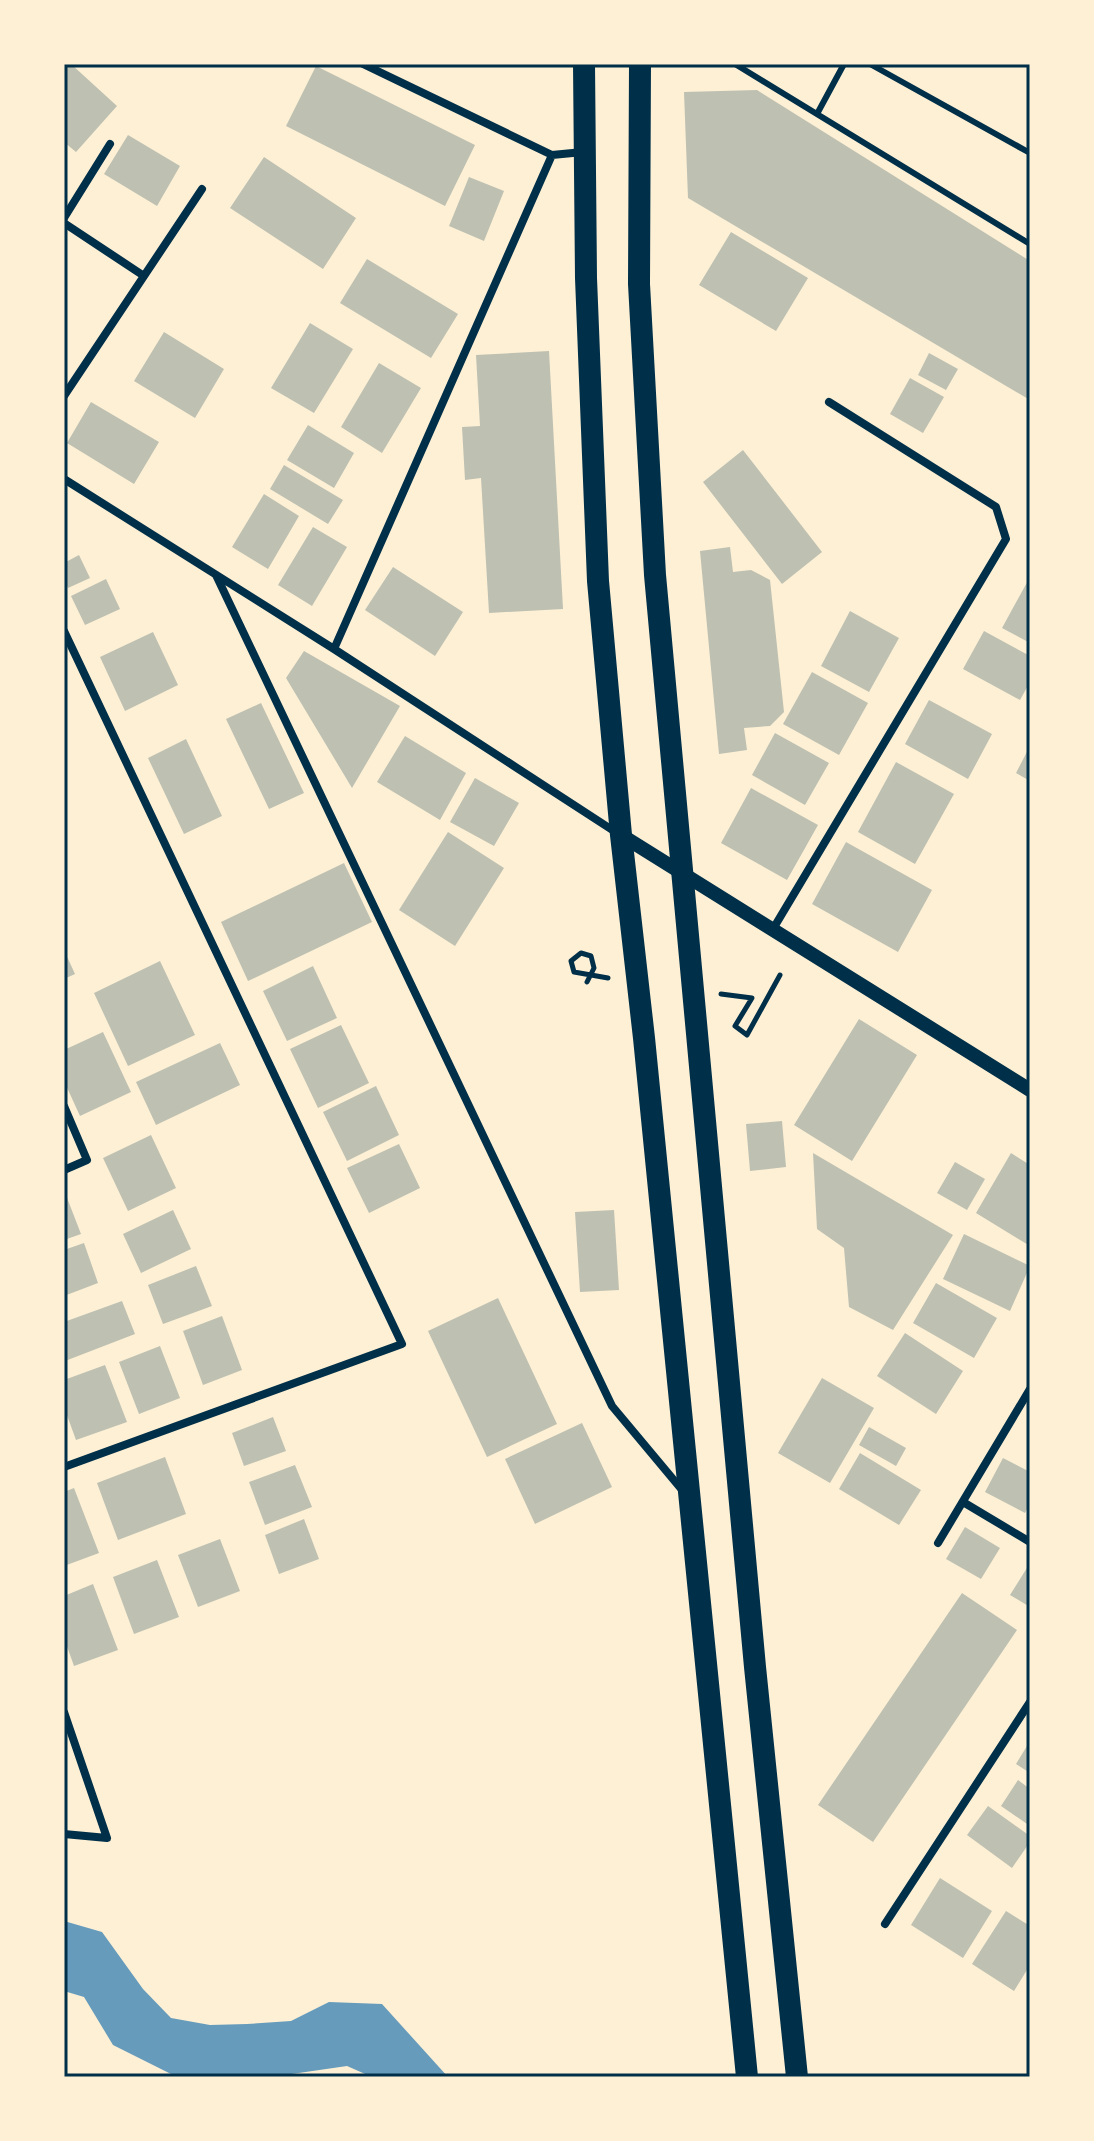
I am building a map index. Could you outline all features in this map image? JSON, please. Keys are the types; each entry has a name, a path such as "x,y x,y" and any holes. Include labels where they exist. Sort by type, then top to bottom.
{"highway":[{"path":"584,64 588,340 598,581 747,2077"},
{"path":"640,64 639,270 655,575 755,1667 797,2077"},
{"path":"724,1862 737,2077"},
{"path":"778,1870 811,2077"}],"street":[{"path":"363,64 552,155 584,152"},
{"path":"110,144 64,221 144,276"},
{"path":"334,649 552,155"},
{"path":"64,396 202,189"},
{"path":"773,929 1006,539 996,507 829,402"},
{"path":"64,479 621,835 1030,1090"},
{"path":"216,575 612,1406 688,1498"},
{"path":"64,631 402,1344 64,1467"},
{"path":"64,1106 87,1160 64,1170"},
{"path":"938,1543 1030,1389"},
{"path":"963,1502 1030,1542"},
{"path":"885,1924 1030,1702"},
{"path":"64,1712 107,1838 64,1834"}],"lane":[{"path":"735,64 1030,244"},
{"path":"817,114 844,64"},
{"path":"870,64 1030,153"}],"path":[{"path":"585,974 574,972 571,961 581,953 591,956 594,968 587,982"},
{"path":"752,998 735,1026 747,1035 780,975"}],"water":[{"path":"64,1921 102,1932 143,1989 171,2018 210,2025 247,2024 291,2021 329,2002 382,2004 448,2077 372,2077 347,2066 271,2077 177,2077 113,2045 84,1997 64,1991"}],"building":[{"path":"64,64 71,64 117,106 76,152 64,142"},
{"path":"316,66 475,145 445,206 286,126"},
{"path":"757,90 1030,261 1030,400 688,198 684,92"},
{"path":"128,135 180,166 157,206 104,174"},
{"path":"264,157 356,218 323,269 230,208"},
{"path":"469,177 504,191 484,241 449,226"},
{"path":"731,232 808,278 776,331 699,285"},
{"path":"367,259 458,314 431,358 340,303"},
{"path":"310,323 353,349 314,413 271,388"},
{"path":"164,332 224,369 195,418 134,381"},
{"path":"549,351 563,609 489,613 481,478 465,480 462,427 480,426 476,355"},
{"path":"929,353 958,369 946,390 918,375"},
{"path":"379,363 421,388 382,453 341,427"},
{"path":"910,378 944,397 923,433 890,414"},
{"path":"91,402 159,442 134,484 67,443"},
{"path":"308,425 354,453 334,488 287,460"},
{"path":"743,450 822,552 782,584 703,482"},
{"path":"284,465 343,500 328,524 270,489"},
{"path":"264,494 299,516 268,569 232,547"},
{"path":"313,527 347,547 312,606 278,585"},
{"path":"730,547 733,572 751,570 770,580 784,712 770,726 744,728 747,750 719,754 700,551"},
{"path":"79,555 90,578 68,588 64,580 64,563"},
{"path":"393,567 463,612 435,656 365,610"},
{"path":"1030,577 1030,643 1002,628"},
{"path":"106,579 120,609 85,625 71,596"},
{"path":"850,611 899,638 869,692 821,666"},
{"path":"984,631 1030,656 1030,682 1020,700 963,669"},
{"path":"153,632 178,685 125,711 100,657"},
{"path":"304,651 400,706 352,788 286,678"},
{"path":"812,672 868,703 839,755 783,724"},
{"path":"929,700 992,734 968,779 905,744"},
{"path":"261,703 304,793 269,809 226,719"},
{"path":"775,733 829,763 805,805 752,775"},
{"path":"405,736 466,773 440,820 377,782"},
{"path":"186,739 222,816 184,834 148,758"},
{"path":"1030,746 1030,781 1016,773"},
{"path":"896,762 954,794 915,864 858,832"},
{"path":"475,778 519,803 494,846 450,822"},
{"path":"751,788 818,825 787,880 721,843"},
{"path":"448,832 504,868 455,946 399,910"},
{"path":"846,842 932,890 898,952 812,904"},
{"path":"344,863 372,922 248,981 221,922"},
{"path":"64,950 75,974 64,979"},
{"path":"160,961 195,1035 128,1066 94,993"},
{"path":"313,966 337,1018 287,1041 263,991"},
{"path":"859,1019 917,1055 852,1161 794,1125"},
{"path":"341,1025 369,1083 318,1108 290,1049"},
{"path":"103,1032 131,1092 80,1116 64,1081 64,1050"},
{"path":"220,1043 240,1085 156,1125 136,1082"},
{"path":"376,1086 399,1135 347,1161 323,1112"},
{"path":"782,1121 786,1167 750,1171 746,1124"},
{"path":"151,1135 176,1188 128,1211 103,1158"},
{"path":"399,1144 420,1188 369,1213 347,1168"},
{"path":"813,1153 953,1235 893,1330 849,1307 844,1248 817,1229"},
{"path":"1011,1153 1030,1165 1030,1246 976,1213"},
{"path":"955,1162 985,1179 967,1210 937,1193"},
{"path":"64,1190 81,1234 64,1240"},
{"path":"173,1210 191,1249 141,1273 123,1234"},
{"path":"614,1210 619,1290 580,1292 575,1212"},
{"path":"964,1234 1030,1266 1010,1311 943,1279"},
{"path":"84,1243 98,1283 64,1296 64,1250"},
{"path":"196,1266 212,1306 163,1324 148,1285"},
{"path":"936,1283 997,1318 974,1358 913,1323"},
{"path":"498,1298 557,1424 487,1457 428,1331"},
{"path":"122,1301 135,1334 65,1361 64,1322"},
{"path":"222,1316 242,1370 203,1385 183,1331"},
{"path":"905,1333 963,1371 936,1414 877,1376"},
{"path":"160,1346 180,1398 139,1414 119,1362"},
{"path":"105,1365 127,1422 76,1440 64,1407 64,1380"},
{"path":"822,1378 874,1408 830,1483 778,1453"},
{"path":"273,1417 286,1451 244,1466 232,1433"},
{"path":"582,1423 612,1487 535,1524 505,1459"},
{"path":"869,1427 906,1448 896,1466 859,1445"},
{"path":"860,1453 921,1490 899,1525 839,1489"},
{"path":"165,1457 186,1514 118,1540 97,1483"},
{"path":"1003,1458 1030,1472 1030,1503 1025,1513 985,1492"},
{"path":"295,1465 312,1507 265,1525 249,1482"},
{"path":"74,1488 99,1553 64,1566 64,1492"},
{"path":"304,1519 319,1559 279,1574 265,1535"},
{"path":"965,1527 1000,1548 981,1579 946,1559"},
{"path":"220,1539 240,1591 198,1607 178,1555"},
{"path":"157,1560 179,1617 134,1634 113,1577"},
{"path":"1030,1563 1030,1607 1010,1595"},
{"path":"93,1584 118,1650 74,1666 64,1638 64,1596"},
{"path":"962,1593 1017,1630 873,1842 818,1805"},
{"path":"1030,1741 1030,1773 1016,1764"},
{"path":"1018,1780 1030,1789 1030,1826 1001,1806"},
{"path":"988,1806 1030,1836 1030,1842 1012,1868 967,1835"},
{"path":"940,1878 992,1911 963,1958 911,1925"},
{"path":"1006,1911 1030,1926 1030,1965 1014,1991 972,1964"}]}
